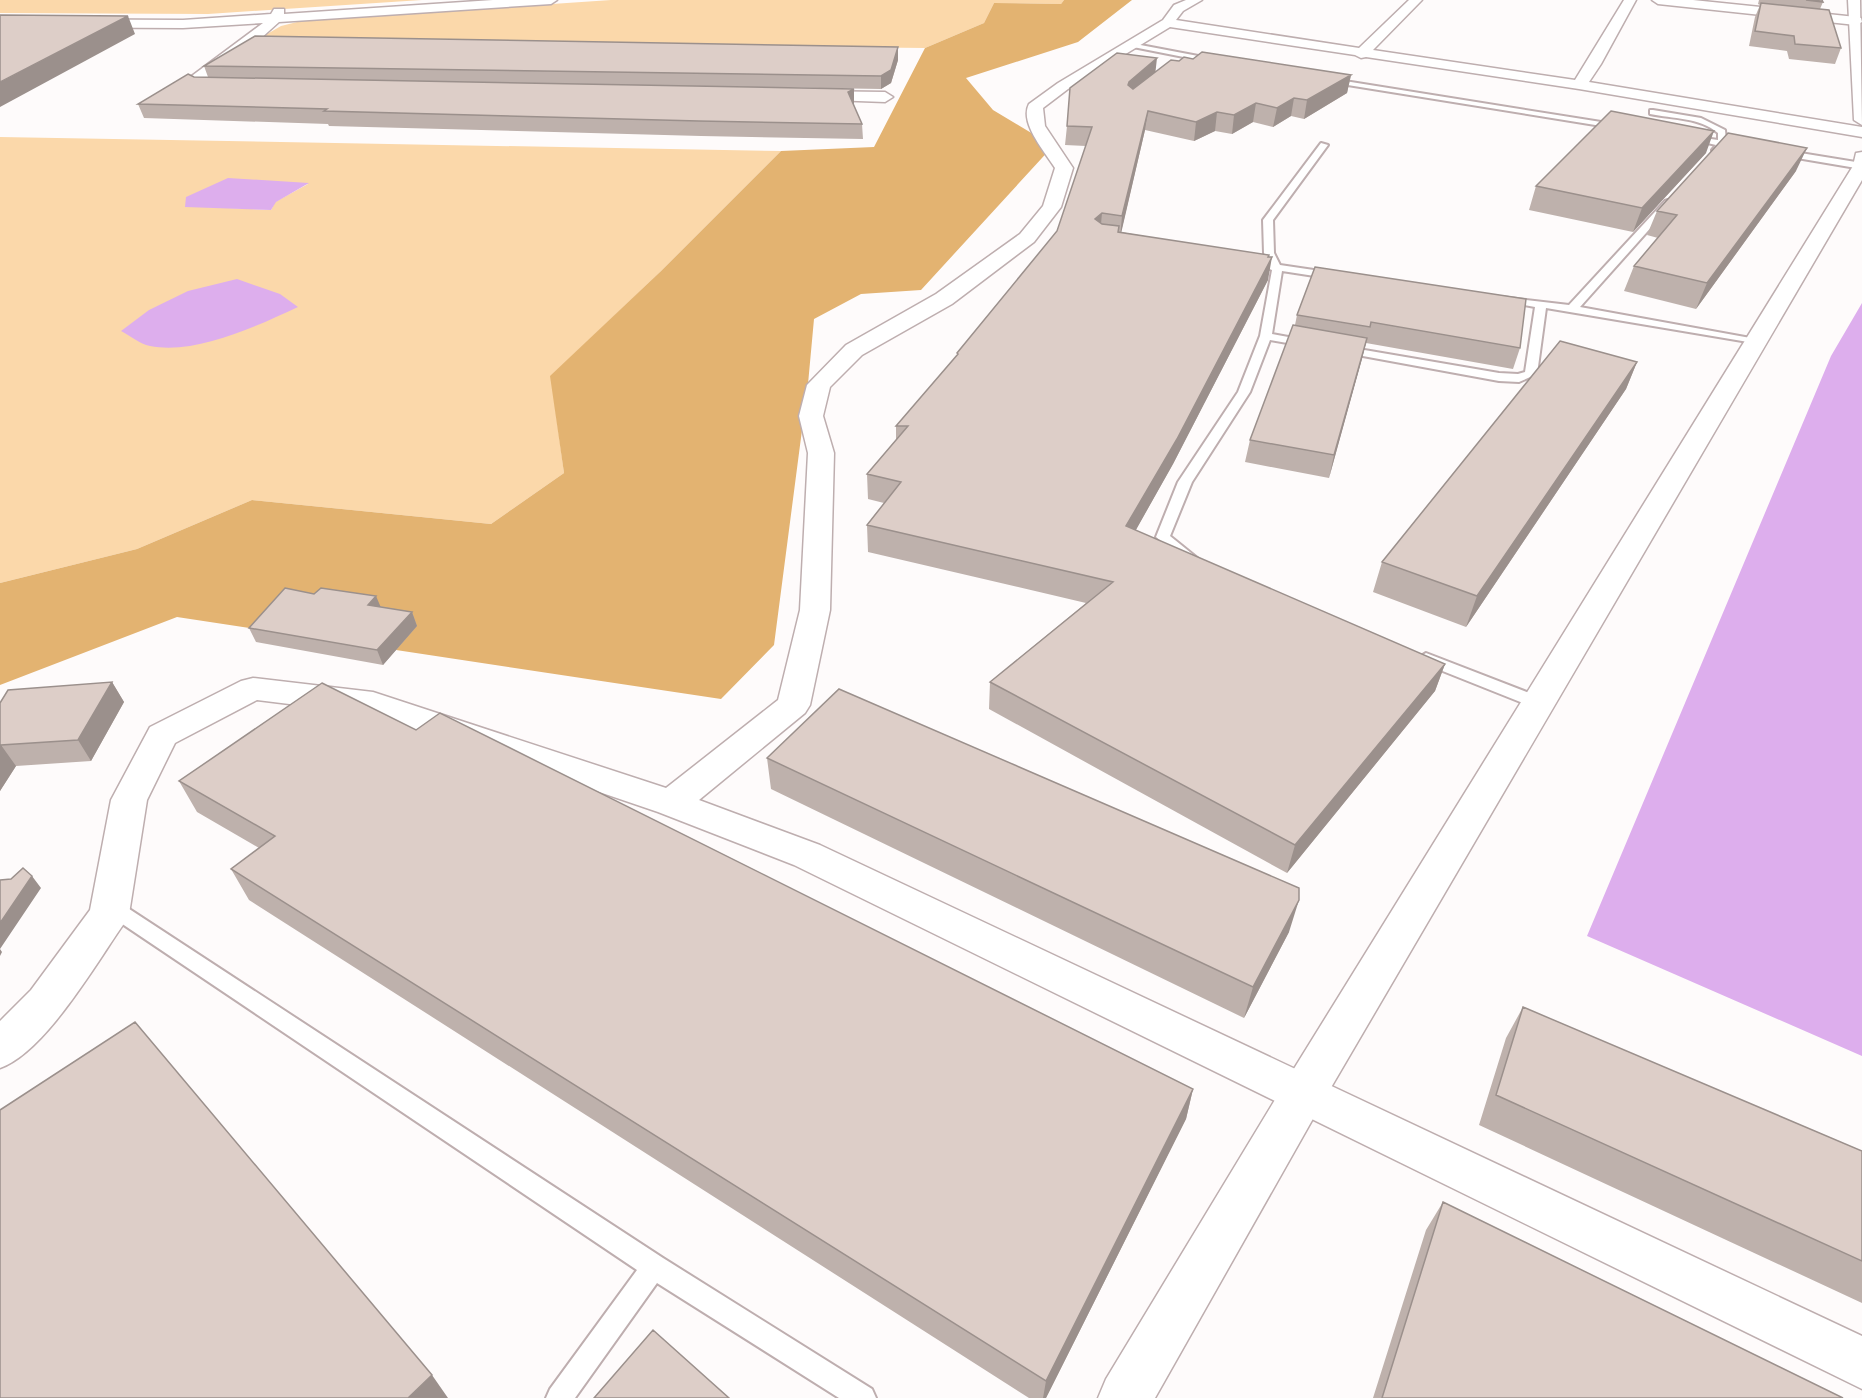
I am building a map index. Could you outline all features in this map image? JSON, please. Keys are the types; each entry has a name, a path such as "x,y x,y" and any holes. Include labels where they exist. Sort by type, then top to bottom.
{"street":[{"path":"0,23 153,25 470,0"},
{"path":"0,17 162,19 551,0"},
{"path":"671,803 793,705 815,610 821,453 811,416 819,385 854,350 944,299 1027,238 1052,207 1064,168 1037,126 1035,107 1063,86 1168,23 1178,8 1196,0"},
{"path":"1361,54 1416,0"},
{"path":"1579,85 1594,64 1630,0"},
{"path":"1658,0 1733,4 1856,21"},
{"path":"1854,0 1862,120"},
{"path":"247,86 200,85 192,81 278,15"},
{"path":"1168,23 1361,54 1579,85 1862,132"},
{"path":"791,95 885,97"},
{"path":"1125,1398 1303,1094 1860,169"},
{"path":"0,1049 46,1003 109,914 129,800 162,735 253,689 373,703 671,803 807,855 1862,1363"}],"lane":[{"path":"1130,45 1226,63"},
{"path":"1167,64 1171,54"},
{"path":"1314,78 1628,128"},
{"path":"1653,112 1707,122 1722,132 1722,143 1706,161"},
{"path":"1675,136 1745,147"},
{"path":"1203,568 1163,537 1185,482 1244,392 1266,336 1277,268 1269,253 1268,220 1324,145"},
{"path":"1769,151 1860,169"},
{"path":"1572,309 1675,196"},
{"path":"1254,264 1346,277"},
{"path":"1495,298 1572,309 1756,342"},
{"path":"1266,336 1499,377 1519,378 1532,374 1541,304"},
{"path":"1409,651 1539,703"},
{"path":"110,906 654,1267 863,1398"},
{"path":"559,1398 654,1267"}],"shaded area":[{"path":"0,0 422,0 208,14 0,13"},
{"path":"611,0 1064,0 1061,4 994,3 984,23 925,48 255,41 281,26 301,21"},
{"path":"1064,0 1132,0 1078,42 966,78 993,110 1053,146 921,290 861,294 814,319 808,384 774,645 721,699 177,617 0,685 0,583 137,549 252,500 491,524 564,473 550,376 661,271 781,151 874,147 925,48 984,23 994,3 1061,4"},
{"path":"0,137 781,151 661,271 551,376 564,473 491,524 252,500 137,549 0,583","holes":["308,184 275,202 271,210 185,206"]},
{"path":"228,178 309,183 276,202 271,210 185,207 186,197"},
{"path":"237,279 280,294 298,307 226,337 187,346 168,348 150,346 121,331 149,310 188,291"},
{"path":"1862,303 1862,1056 1587,936 1831,356"}],"building":[{"path":"1761,3 1829,10 1841,48 1795,44 1794,36 1755,31"},
{"path":"0,15 128,16 0,82"},
{"path":"255,36 898,47 891,70 881,76 204,66"},
{"path":"1202,52 1351,75 1307,100 1294,98 1277,108 1256,103 1234,115 1217,112 1196,122 1148,111 1122,216 1102,213 1095,219 1102,224 1119,226 1118,232 1272,257 1177,439 1126,526 1445,664 1295,845 990,682 1113,582 867,525 901,482 867,474 908,426 896,426 958,354 1057,231 1092,127 1067,126 1070,88 1117,53 1157,58 1129,82 1128,85 1133,89 1171,60 1179,61 1184,57 1193,59"},
{"path":"188,74 194,77 854,89 848,92 862,124 324,111 327,109 138,104"},
{"path":"1611,111 1714,131 1642,208 1536,186"},
{"path":"1728,133 1807,148 1707,283 1634,266 1677,215 1657,211"},
{"path":"1315,267 1526,299 1520,348 1371,322 1370,327 1297,315"},
{"path":"1293,325 1367,338 1334,455 1250,440"},
{"path":"1560,341 1637,362 1477,596 1382,562"},
{"path":"285,588 314,594 321,588 376,596 368,605 412,612 377,650 249,628"},
{"path":"112,682 78,740 1,745 0,747 0,703 8,690"},
{"path":"322,683 416,730 440,713 1193,1089 1046,1381 231,869 275,836 179,781"},
{"path":"839,689 1299,888 1299,900 1253,987 767,758"},
{"path":"23,868 32,876 0,923 0,880 11,879"},
{"path":"1523,1007 1862,1151 1862,1261 1496,1095"},
{"path":"135,1022 432,1375 408,1398 0,1398 0,1110"},
{"path":"1443,1202 1843,1398 1382,1398"},
{"path":"653,1330 729,1398 594,1398"}]}
